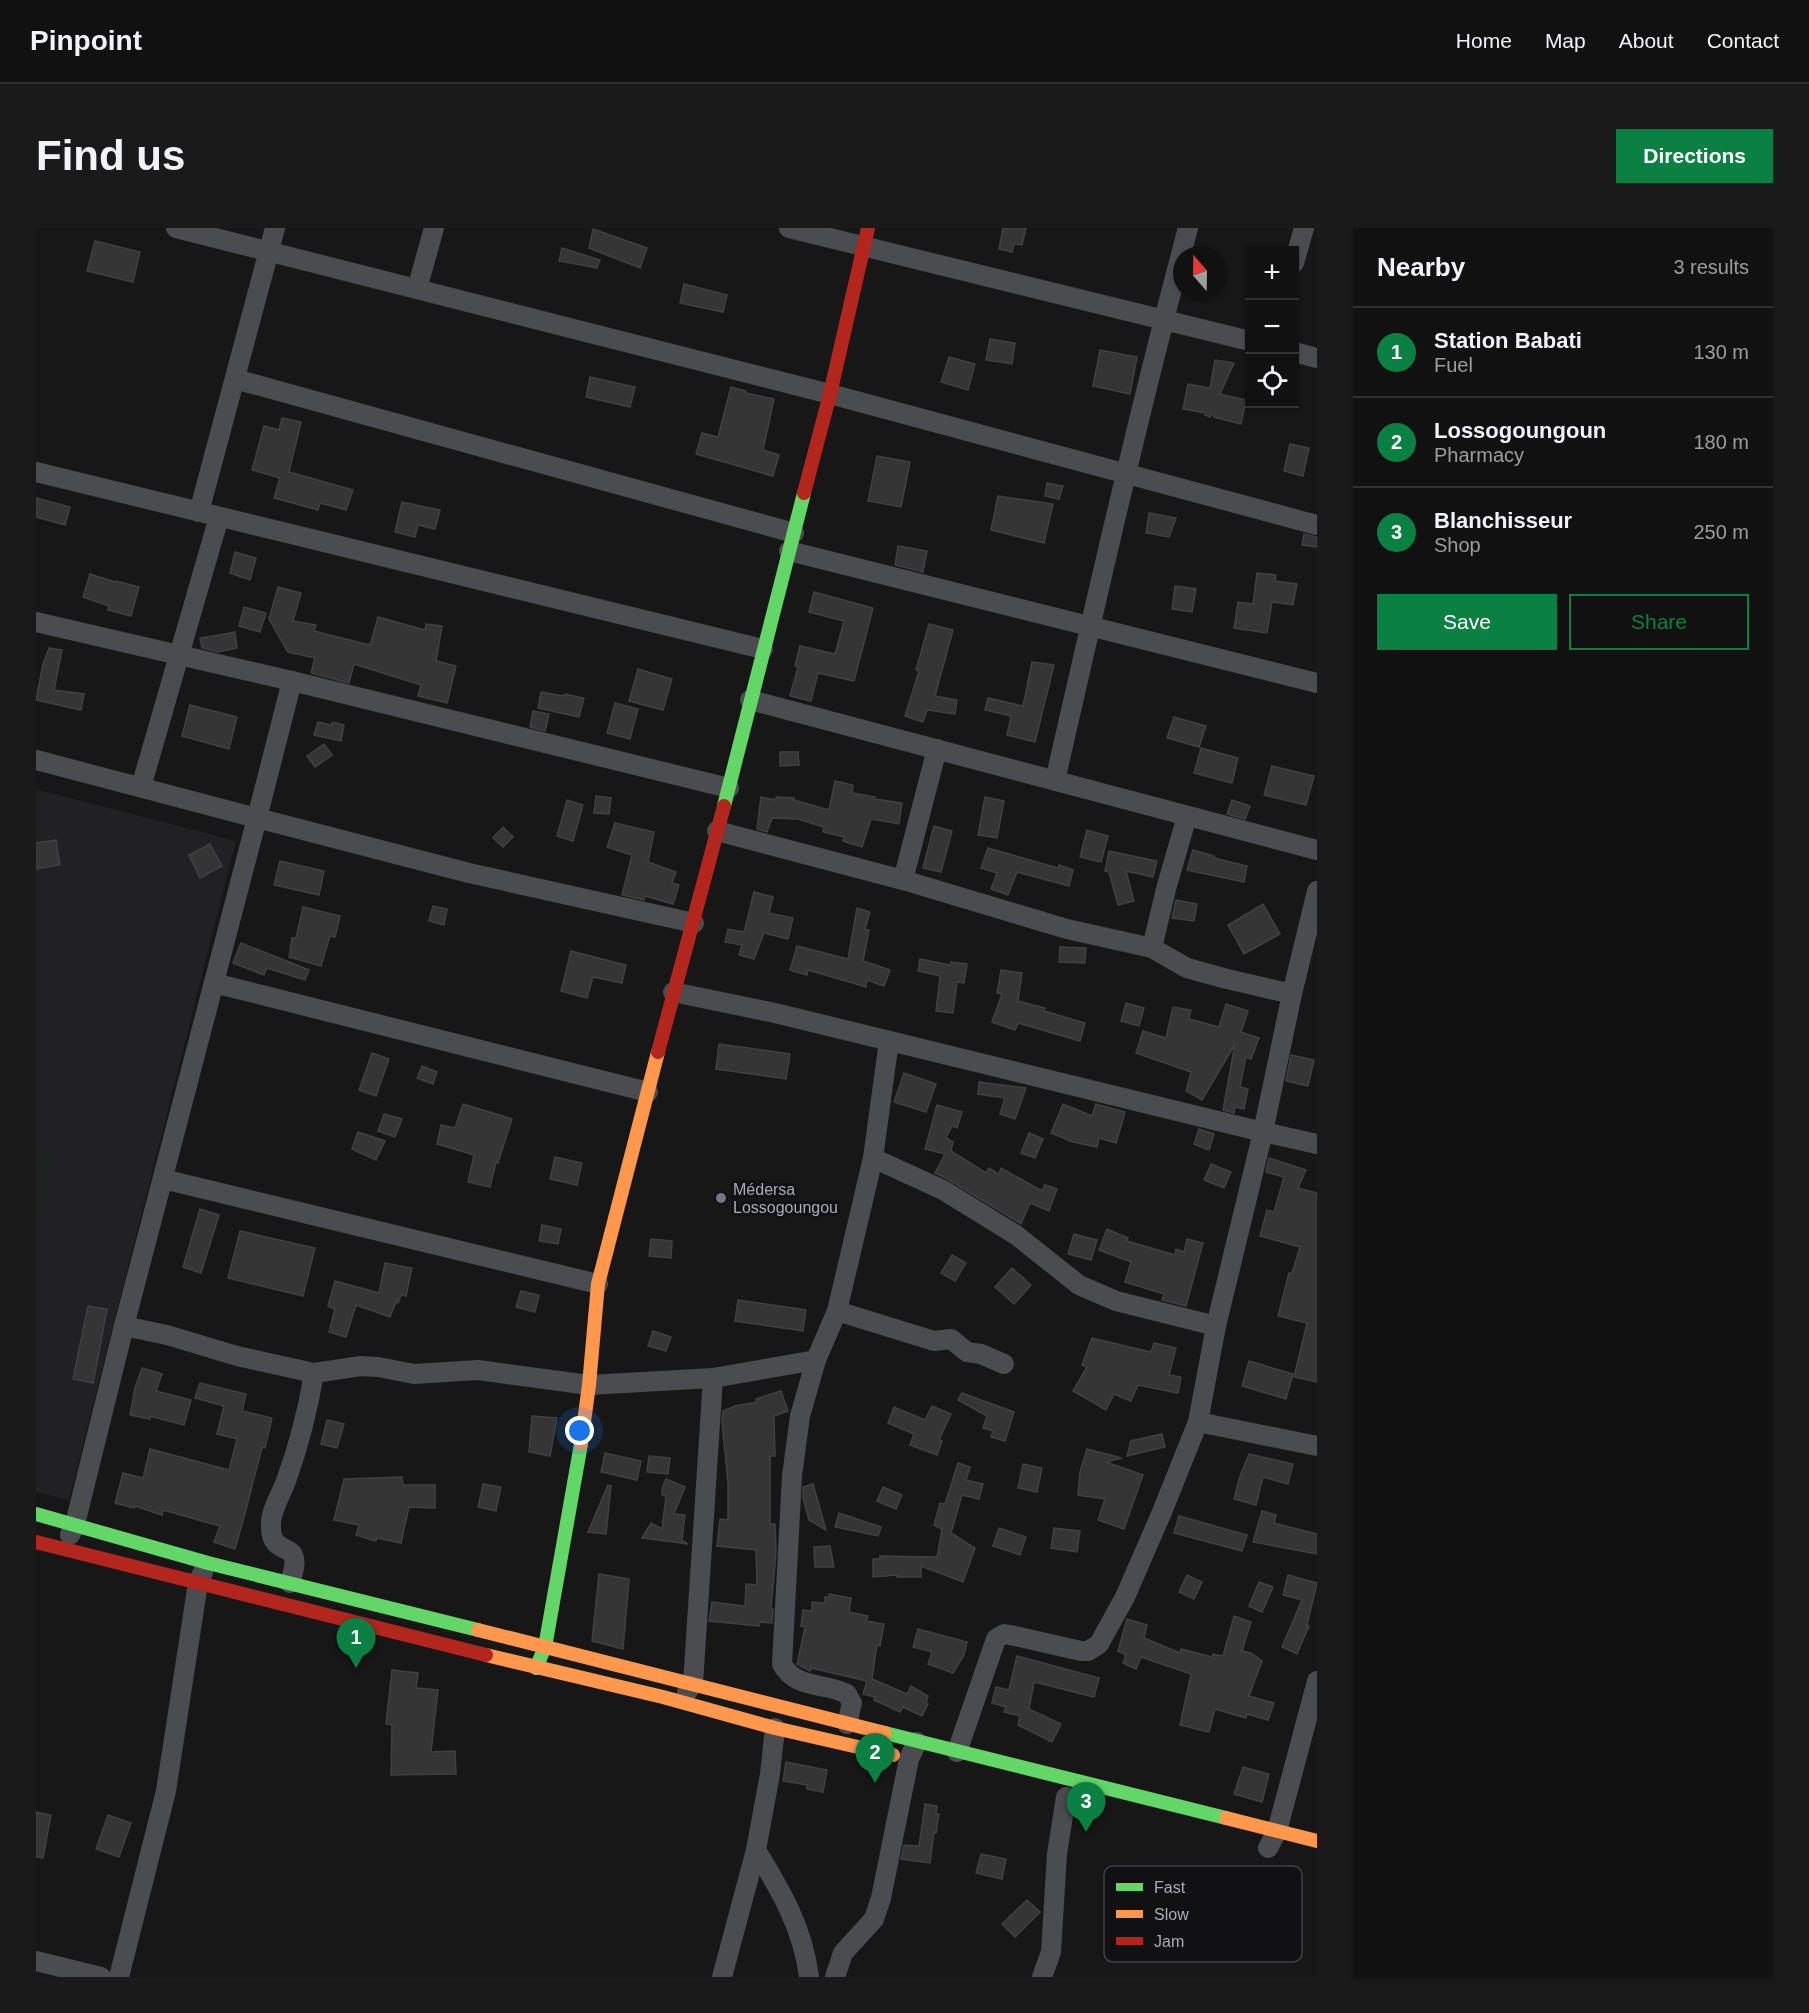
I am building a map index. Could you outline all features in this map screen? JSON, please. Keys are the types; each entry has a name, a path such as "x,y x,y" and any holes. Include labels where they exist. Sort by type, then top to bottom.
{"main road":[{"path":"536,1668 545,1647 577,1470 589,1385 598,1284 673,992 694,923 830,394 868,228"},
{"path":"36,1514 208,1563 848,1724 915,1754"},
{"path":"36,1542 536,1668 681,1702 775,1728 915,1754 957,1752 1270,1844 1317,1841"}],"street":[{"path":"176,228 830,394 1317,525"},
{"path":"199,512 275,228"},
{"path":"417,290 434,228"},
{"path":"789,228 1245,340"},
{"path":"1055,781 1090,626 1188,228"},
{"path":"1299,246 1304,228"},
{"path":"1299,353 1317,358"},
{"path":"235,379 791,542 1090,626 1317,683"},
{"path":"36,472 763,649"},
{"path":"141,787 219,517"},
{"path":"36,622 292,681 729,788"},
{"path":"64,1548 75,1524 124,1326 292,681"},
{"path":"750,700 1317,850"},
{"path":"903,880 937,749"},
{"path":"36,760 469,873 694,923"},
{"path":"1152,948 1187,816"},
{"path":"717,831 903,880 1067,929 1152,948 1187,968 1292,994"},
{"path":"957,1752 996,1639 1004,1634 1081,1651 1088,1651 1099,1644 1134,1576 1162,1512 1198,1422 1216,1326 1263,1132 1292,994 1317,891"},
{"path":"214,983 648,1092"},
{"path":"673,992 775,1013 1317,1144"},
{"path":"848,1724 852,1703 847,1694 795,1679 787,1675 782,1664 792,1476 800,1416 816,1360 837,1311 873,1158 889,1041"},
{"path":"873,1158 943,1190 1016,1235 1079,1285 1116,1301 1216,1326"},
{"path":"163,1179 598,1284"},
{"path":"837,1311 934,1341 951,1340 967,1352 981,1354 1004,1364"},
{"path":"124,1326 167,1335 237,1356 314,1373 360,1366 414,1374 478,1370 589,1385 713,1378 816,1360"},
{"path":"290,1583 294,1568 293,1555 279,1548 274,1541 271,1523 309,1408 314,1373"},
{"path":"681,1702 693,1684 713,1378"},
{"path":"1198,1422 1317,1446"},
{"path":"119,1977 166,1791 198,1583 208,1563"},
{"path":"1270,1844 1317,1681"},
{"path":"722,1977 756,1850 770,1774 775,1728"},
{"path":"835,1977 843,1953 874,1919 882,1898 915,1754"},
{"path":"1042,1977 1051,1952 1057,1854 1066,1797"},
{"path":"756,1850 794,1917 807,1960 809,1977"},
{"path":"36,1960 101,1977"}],"shaded area":[{"path":"36,789 236,841 69,1500 36,1492"},
{"path":"36,1156 51,1160 36,1223"}],"building":[{"path":"1003,228 1026,228 1022,245 1014,244 1012,252 999,249"},
{"path":"593,229 647,248 640,268 589,248"},
{"path":"95,241 140,252 133,282 87,271"},
{"path":"562,248 600,260 597,268 559,261"},
{"path":"684,284 727,295 723,312 680,303"},
{"path":"990,339 1015,343 1012,364 986,360"},
{"path":"1100,350 1137,357 1130,394 1093,386"},
{"path":"949,357 975,364 968,390 941,382"},
{"path":"1215,360 1234,363 1220,394 1245,400 1241,424 1214,417 1215,415 1211,414 1210,417 1205,413 1183,409 1188,384 1210,388"},
{"path":"590,377 635,387 630,407 586,397"},
{"path":"731,387 774,399 763,450 779,455 773,476 696,454 702,433 718,437"},
{"path":"282,418 301,422 289,472 353,490 346,510 320,503 318,510 274,498 280,478 252,470 264,426 279,430"},
{"path":"1290,444 1309,448 1303,476 1284,471"},
{"path":"877,456 910,462 901,507 868,501"},
{"path":"1047,483 1063,486 1059,499 1045,496"},
{"path":"998,496 1053,504 1044,543 991,530"},
{"path":"36,498 70,507 65,525 36,517"},
{"path":"402,502 440,510 435,529 418,525 415,537 395,532"},
{"path":"1149,513 1176,518 1169,537 1146,533"},
{"path":"1304,534 1317,537 1317,547 1302,545"},
{"path":"898,546 927,551 923,572 895,565"},
{"path":"235,552 256,558 250,580 230,573"},
{"path":"1257,573 1276,575 1275,581 1297,584 1293,605 1272,602 1267,633 1234,628 1238,602 1253,604"},
{"path":"90,574 139,587 131,616 108,610 109,606 83,597"},
{"path":"1175,586 1196,589 1192,612 1172,609"},
{"path":"278,587 301,593 293,621 316,625 314,631 370,645 378,617 425,630 426,624 442,626 436,661 456,666 447,703 418,696 421,685 354,664 349,683 311,673 315,658 288,652 269,619"},
{"path":"814,592 873,608 854,681 818,673 811,701 790,696 798,667 795,666 800,646 835,654 844,621 809,612"},
{"path":"244,607 266,613 260,632 239,626"},
{"path":"929,624 953,630 935,696 957,700 955,714 927,710 923,722 905,716 919,671 916,670"},
{"path":"235,632 237,648 218,652 202,648 200,638"},
{"path":"49,648 62,650 54,690 84,694 81,710 36,700 43,664"},
{"path":"1032,662 1054,665 1035,742 1007,735 1011,716 985,710 988,698 1023,706"},
{"path":"638,669 672,679 663,710 629,701"},
{"path":"541,692 584,698 579,717 538,708"},
{"path":"615,703 638,709 630,739 607,733"},
{"path":"190,705 237,717 229,749 182,736"},
{"path":"533,711 549,714 545,731 530,727"},
{"path":"1174,717 1206,726 1199,747 1167,738"},
{"path":"318,722 344,725 341,741 314,735"},
{"path":"324,744 332,755 315,767 307,756"},
{"path":"1201,748 1238,758 1232,783 1194,773"},
{"path":"780,752 798,752 799,765 780,766"},
{"path":"1272,766 1314,776 1306,805 1264,795"},
{"path":"835,781 853,785 852,793 902,803 899,824 871,819 862,847 843,841 844,837 823,832 824,827 798,819 772,818 767,832 757,829 761,797 776,800 776,797 794,798 794,800 829,810"},
{"path":"596,796 611,798 609,814 594,813"},
{"path":"985,797 1004,801 997,838 978,835"},
{"path":"567,800 583,805 573,841 557,836"},
{"path":"1232,800 1250,806 1245,819 1227,814"},
{"path":"615,823 654,832 648,862 676,872 672,883 679,885 673,904 645,896 644,900 622,895 632,855 607,847"},
{"path":"934,826 952,831 941,872 923,868"},
{"path":"503,827 513,837 503,847 493,838"},
{"path":"1087,830 1108,836 1101,862 1080,857"},
{"path":"56,840 60,865 36,869 36,843"},
{"path":"210,844 222,866 200,878 189,855"},
{"path":"988,848 1058,868 1059,865 1073,870 1069,886 1017,872 1008,895 991,889 997,873 981,868"},
{"path":"1193,850 1247,866 1244,882 1187,870"},
{"path":"1109,851 1157,861 1153,877 1126,871 1134,901 1118,905 1109,872 1105,871"},
{"path":"280,861 324,871 319,895 274,885"},
{"path":"754,892 773,897 769,913 793,918 788,939 764,933 754,959 739,955 742,945 725,942 728,929 744,932"},
{"path":"1176,900 1197,904 1194,921 1172,918"},
{"path":"1263,904 1280,934 1244,954 1228,925"},
{"path":"433,906 447,909 444,925 429,921"},
{"path":"303,907 340,916 335,937 330,936 321,966 289,957 292,938 296,938"},
{"path":"857,908 870,912 865,929 869,930 863,961 890,970 884,986 867,980 866,987 808,970 807,975 790,970 797,946 848,959"},
{"path":"241,943 309,970 305,980 267,968 264,975 233,963"},
{"path":"1060,947 1086,948 1085,963 1059,962"},
{"path":"571,951 626,965 622,983 593,977 587,998 561,991"},
{"path":"920,959 950,965 951,962 967,964 964,983 957,982 953,1013 936,1011 940,976 918,971"},
{"path":"1001,970 1022,973 1018,1001 1085,1023 1080,1041 1018,1023 1015,1030 992,1022 1002,994 997,993"},
{"path":"1126,1003 1144,1008 1139,1026 1121,1021"},
{"path":"1226,1004 1248,1011 1241,1032 1259,1038 1251,1059 1246,1057 1240,1087 1248,1089 1244,1109 1235,1107 1234,1113 1223,1110 1235,1044 1202,1100 1186,1091 1191,1072 1136,1053 1143,1031 1166,1038 1173,1007 1191,1010 1189,1019 1219,1027"},
{"path":"719,1044 790,1054 786,1079 716,1069"},
{"path":"372,1053 389,1059 376,1096 359,1090"},
{"path":"1291,1055 1314,1060 1308,1086 1286,1081"},
{"path":"422,1066 437,1072 433,1084 417,1078"},
{"path":"904,1073 936,1084 926,1112 894,1102"},
{"path":"979,1082 1026,1088 1015,1119 1000,1114 1005,1098 978,1094"},
{"path":"463,1104 512,1119 498,1163 496,1162 490,1187 468,1182 474,1155 437,1144 441,1125 455,1128"},
{"path":"1063,1104 1092,1116 1096,1104 1125,1112 1116,1143 1099,1138 1097,1147 1073,1142 1051,1133"},
{"path":"937,1105 962,1112 957,1128 952,1126 946,1138 953,1142 951,1151 986,1173 989,1168 999,1174 1001,1168 1042,1191 1045,1185 1057,1189 1049,1211 1030,1203 1021,1224 935,1173 945,1154 925,1149"},
{"path":"384,1114 402,1119 395,1137 378,1131"},
{"path":"1199,1129 1214,1134 1209,1150 1194,1144"},
{"path":"358,1132 385,1141 376,1160 352,1149"},
{"path":"1029,1133 1043,1139 1035,1158 1021,1153"},
{"path":"555,1157 582,1163 577,1185 550,1179"},
{"path":"1269,1158 1306,1170 1298,1188 1317,1193 1317,1382 1294,1377 1307,1323 1278,1316 1289,1273 1292,1273 1300,1247 1260,1236 1267,1210 1274,1212 1284,1177 1266,1172"},
{"path":"1211,1164 1231,1172 1224,1188 1204,1180"},
{"path":"200,1209 219,1215 201,1273 183,1267"},
{"path":"542,1225 561,1229 558,1244 539,1241"},
{"path":"1107,1229 1128,1238 1127,1241 1175,1255 1176,1249 1184,1252 1187,1239 1203,1243 1186,1306 1162,1300 1164,1294 1125,1282 1131,1262 1099,1250"},
{"path":"240,1231 315,1248 303,1296 228,1278"},
{"path":"1074,1234 1097,1240 1091,1260 1068,1254"},
{"path":"651,1239 672,1241 671,1258 649,1256"},
{"path":"952,1255 966,1263 955,1281 941,1273"},
{"path":"385,1263 412,1268 406,1296 401,1295 390,1317 356,1305 346,1337 329,1332 335,1309 328,1306 335,1281 379,1293"},
{"path":"1012,1268 1031,1285 1014,1304 995,1287"},
{"path":"521,1291 539,1295 535,1312 516,1307"},
{"path":"738,1300 806,1310 803,1331 735,1321"},
{"path":"88,1306 107,1309 93,1383 73,1379"},
{"path":"653,1331 671,1337 666,1351 648,1346"},
{"path":"1092,1338 1151,1352 1154,1343 1176,1348 1169,1375 1181,1377 1178,1393 1138,1385 1131,1401 1114,1394 1106,1410 1073,1391 1087,1367 1082,1365"},
{"path":"1249,1361 1293,1374 1286,1399 1242,1386"},
{"path":"142,1368 162,1374 156,1391 191,1400 184,1425 150,1416 150,1419 130,1415 135,1388"},
{"path":"200,1383 246,1394 242,1411 272,1418 235,1549 214,1542 220,1526 163,1510 162,1515 135,1506 134,1508 115,1503 123,1473 143,1478 150,1449 229,1470 237,1439 217,1434 224,1406 195,1398"},
{"path":"781,1391 788,1411 774,1416 775,1456 770,1456 770,1524 775,1524 776,1552 772,1623 760,1622 759,1626 709,1621 712,1602 745,1606 746,1584 757,1585 756,1550 717,1546 720,1519 728,1520 723,1411 757,1402 756,1399"},
{"path":"962,1393 1014,1412 1005,1441 991,1437 993,1431 983,1428 987,1416 958,1400"},
{"path":"932,1406 951,1414 939,1440 942,1441 937,1455 910,1445 914,1434 888,1423 894,1407 925,1420"},
{"path":"532,1416 557,1418 550,1456 529,1452"},
{"path":"327,1420 344,1424 337,1448 321,1444"},
{"path":"1162,1434 1165,1447 1127,1456 1131,1441"},
{"path":"1087,1449 1122,1458 1106,1462 1143,1475 1124,1529 1098,1520 1105,1499 1078,1495 1080,1472"},
{"path":"605,1453 641,1461 637,1480 601,1472"},
{"path":"1249,1454 1293,1464 1288,1484 1263,1477 1256,1505 1234,1499"},
{"path":"649,1456 670,1458 668,1474 647,1472"},
{"path":"958,1463 970,1467 966,1480 983,1484 979,1499 962,1495 951,1533 975,1548 963,1582 921,1566 921,1577 897,1577 897,1575 873,1577 873,1559 880,1559 880,1556 937,1557 942,1529 934,1525 940,1503 945,1504"},
{"path":"1023,1464 1042,1468 1037,1492 1018,1488"},
{"path":"402,1477 403,1485 435,1485 435,1508 409,1507 401,1543 377,1538 376,1541 356,1535 359,1525 334,1520 344,1479"},
{"path":"666,1479 685,1487 674,1514 685,1515 682,1540 688,1544 642,1538 651,1523 662,1529 666,1496 662,1495 662,1489"},
{"path":"483,1484 501,1487 496,1511 478,1507"},
{"path":"813,1484 826,1530 809,1520 803,1498 803,1487"},
{"path":"608,1485 611,1486 606,1534 588,1532"},
{"path":"883,1487 902,1495 896,1509 877,1501"},
{"path":"1262,1511 1276,1515 1274,1523 1317,1534 1317,1554 1253,1542"},
{"path":"839,1513 881,1527 878,1536 835,1527"},
{"path":"1179,1516 1247,1535 1242,1551 1174,1533"},
{"path":"999,1528 1026,1537 1020,1555 993,1546"},
{"path":"1054,1528 1080,1531 1077,1552 1051,1548"},
{"path":"830,1546 834,1567 815,1567 814,1547"},
{"path":"599,1574 629,1579 623,1649 592,1641"},
{"path":"1187,1575 1202,1582 1194,1599 1179,1592"},
{"path":"1288,1575 1317,1583 1307,1625 1309,1626 1297,1654 1282,1647 1302,1600 1283,1595"},
{"path":"1259,1582 1273,1587 1262,1612 1249,1606"},
{"path":"829,1594 851,1598 849,1612 868,1616 866,1621 884,1624 880,1646 877,1645 872,1679 907,1694 911,1686 928,1696 926,1703 928,1704 922,1716 903,1707 900,1712 874,1700 875,1697 863,1694 867,1681 811,1668 810,1671 797,1664 805,1627 801,1626 803,1610 812,1611 812,1602 825,1603 825,1597 829,1597"},
{"path":"1234,1616 1251,1622 1242,1651 1251,1653 1262,1661 1249,1696 1274,1703 1268,1720 1247,1714 1246,1718 1215,1709 1209,1732 1180,1725 1191,1674 1141,1657 1136,1669 1123,1663 1126,1655 1118,1651 1127,1619 1147,1625 1144,1638 1180,1653 1181,1649 1212,1657 1213,1654 1223,1656"},
{"path":"918,1629 967,1642 964,1655 953,1673 928,1664 932,1652 913,1647"},
{"path":"1017,1656 1099,1678 1094,1697 1034,1682 1029,1709 1061,1724 1052,1742 1018,1725 1020,1716 1004,1712 1006,1707 992,1703 996,1687 1009,1690"},
{"path":"392,1670 418,1673 416,1688 438,1690 431,1752 455,1751 456,1774 391,1775 392,1725 386,1724"},
{"path":"786,1762 827,1770 823,1792 807,1789 807,1785 783,1781"},
{"path":"1243,1767 1269,1774 1262,1802 1234,1794"},
{"path":"925,1804 937,1806 936,1814 939,1814 930,1863 901,1859 904,1845 919,1846"},
{"path":"36,1812 51,1815 43,1858 36,1857"},
{"path":"108,1815 131,1823 119,1857 96,1849"},
{"path":"981,1854 1006,1859 1002,1879 976,1873"},
{"path":"1027,1900 1040,1912 1015,1937 1002,1924"}],"traffic: fast":[{"path":"724,806 804,493"},
{"path":"536,1668 545,1647 581,1444"},
{"path":"36,1514 208,1563 478,1630"},
{"path":"885,1733 1226,1818"}],"traffic: slow":[{"path":"581,1444 598,1284 658,1052"},
{"path":"478,1630 885,1733"},
{"path":"486,1655 663,1697 775,1728 893,1755"},
{"path":"1226,1818 1317,1841"}],"traffic: jam":[{"path":"804,493 830,394 868,228"},
{"path":"658,1052 724,806"},
{"path":"36,1542 486,1655"}],"place":[{"name":"Médersa Lossogoungou","path":"721,1198"},
{"name":"Station Babati","path":"356,1668"},
{"name":"Lossogoungoun","path":"875,1783"},
{"name":"Blanchisseur","path":"1086,1832"}]}
